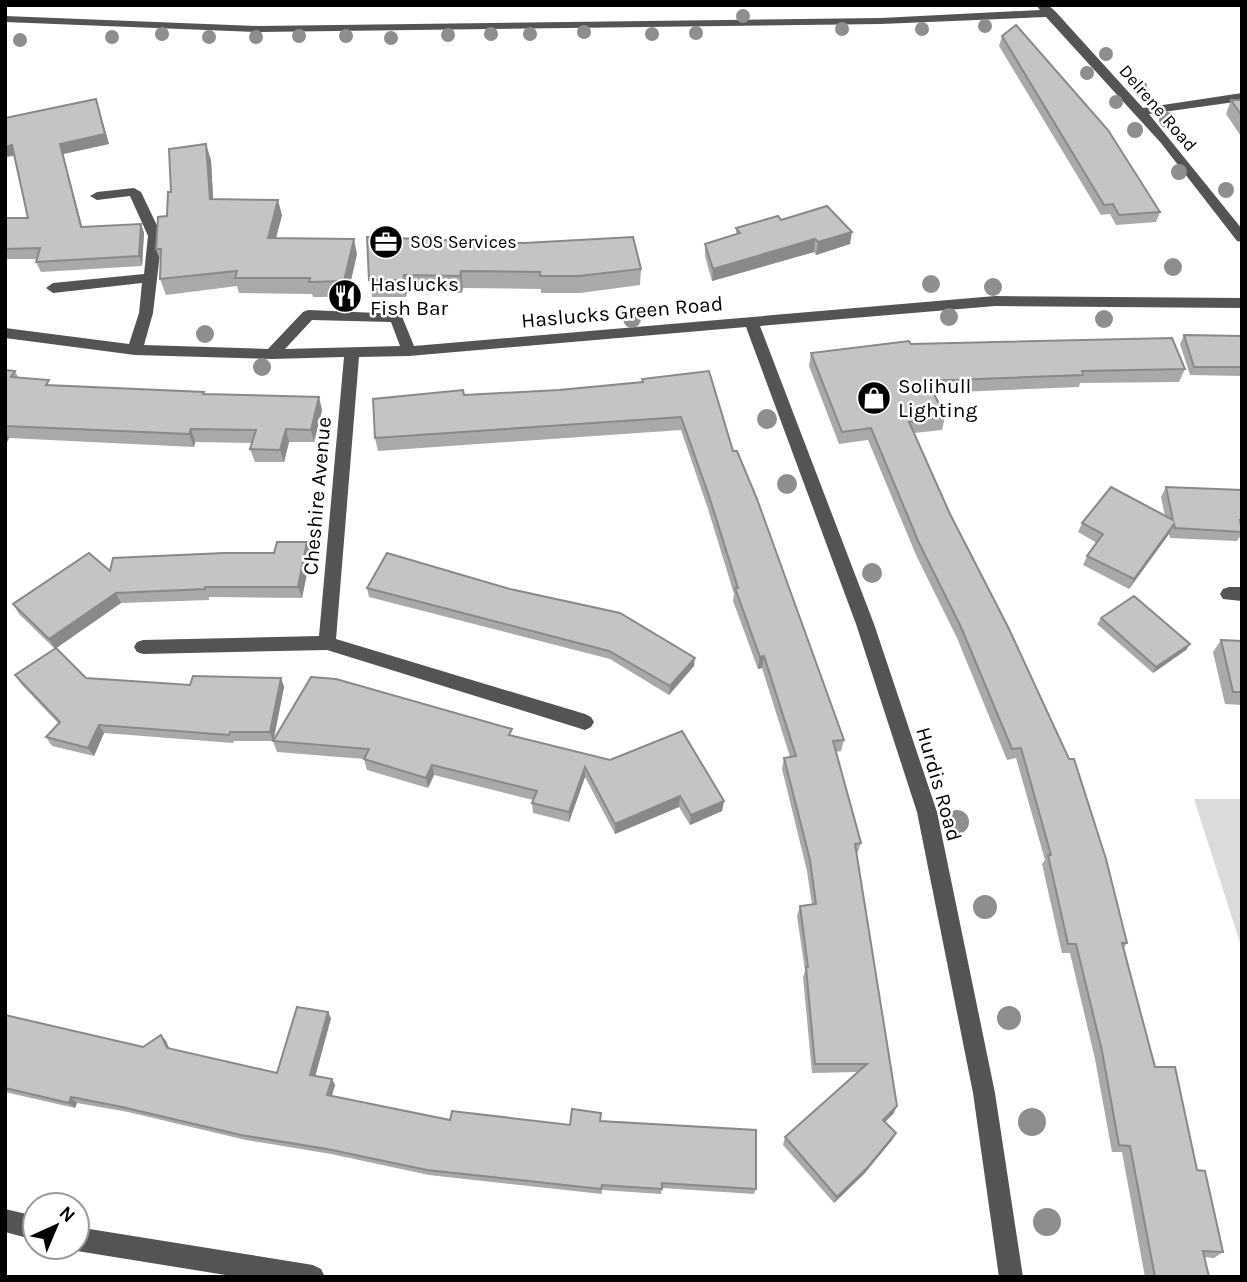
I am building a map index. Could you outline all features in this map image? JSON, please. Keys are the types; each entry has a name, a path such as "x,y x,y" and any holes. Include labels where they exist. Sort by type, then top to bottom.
{"street":[{"path":"5,19 259,29 867,21 1046,9"},
{"name":"Delrene Road","path":"1046,9 1140,112 1242,237"},
{"path":"1140,112 1242,97"},
{"path":"97,196 134,192 155,236 146,313 135,350"},
{"path":"53,288 150,278"},
{"name":"Haslucks Green Road","path":"5,333 135,350 272,354 409,351 995,301 1242,303"},
{"path":"272,354 308,316 397,317 409,351"},
{"name":"Hurdis Road","path":"752,323 864,624 927,812 984,1093 1011,1277"},
{"name":"Cheshire Avenue","path":"327,643 352,352"},
{"path":"143,647 327,643 585,722"},
{"path":"91,1241 313,1277"}],"shaded area":[{"path":"1194,799 1242,799 1242,949"}],"building":[{"path":"1016,25 1108,130 1160,212 1119,215 1113,204 1104,205 1002,36"},
{"path":"96,99 105,134 60,144 81,227 141,224 139,256 36,262 40,248 5,249 5,218 28,218 12,145 5,147 5,118"},
{"path":"1231,100 1242,100 1242,116"},
{"path":"206,144 210,199 278,200 268,238 354,239 344,281 235,278 237,271 160,279 161,249 156,249 158,217 167,216 168,192 171,192 169,149"},
{"path":"827,206 852,232 818,242 815,239 713,269 705,244 740,233 736,228 778,216 781,220"},
{"path":"367,237 524,243 633,237 641,269 579,276 540,276 540,272 461,271 460,276 404,275 403,280 369,280"},
{"path":"1184,335 1242,336 1242,367 1194,367"},
{"path":"1172,338 1185,369 1082,371 1083,375 928,381 945,417 909,422 950,514 1009,629 1069,759 1074,759 1106,859 1127,943 1122,943 1155,1067 1175,1067 1197,1170 1205,1171 1223,1252 1203,1251 1209,1277 1155,1277 1130,1146 1119,1145 1102,1051 1076,944 1068,944 1048,855 1051,855 1021,748 1012,749 961,627 919,543 871,428 842,432 811,353 909,341 911,344"},
{"path":"5,370 15,371 11,377 49,380 46,385 319,397 311,430 286,429 280,450 250,449 256,430 191,429 189,434 5,426"},
{"path":"709,371 733,451 737,451 757,499 844,740 833,741 861,843 855,844 897,1106 883,1120 896,1133 868,1167 837,1197 785,1137 867,1064 815,1064 808,967 800,906 816,904 810,860 784,758 796,756 764,656 760,657 735,588 738,588 681,417 375,438 373,399 463,390 464,395 559,390 643,382 642,379"},
{"path":"1111,487 1173,520 1166,487 1242,490 1242,532 1175,528 1174,524 1134,579 1087,556 1103,534 1082,523"},
{"path":"277,542 307,542 298,587 205,587 116,593 49,639 13,604 89,553 110,571 113,558 274,553"},
{"path":"387,553 510,589 620,613 695,658 670,686 609,651 367,588"},
{"path":"1134,596 1190,644 1156,667 1101,618"},
{"path":"1221,640 1242,641 1242,692 1233,692"},
{"path":"56,648 86,678 190,685 193,676 281,678 270,732 230,732 229,735 99,725 88,748 46,737 60,722 15,675"},
{"path":"311,677 336,679 512,729 509,735 610,760 682,731 724,801 691,815 680,796 615,824 585,767 569,812 532,803 537,791 432,765 426,778 364,759 369,749 273,741"},
{"path":"297,1007 328,1012 310,1075 332,1079 327,1095 450,1120 452,1111 570,1125 572,1109 601,1113 600,1121 756,1130 756,1189 662,1183 662,1189 602,1185 601,1189 427,1170 327,1149 241,1135 71,1097 69,1103 5,1088 5,1015 143,1047 161,1035 167,1048 277,1073"}],"place":[{"name":"SOS Services","path":"386,242"},
{"name":"Haslucks Fish Bar","path":"345,296"},
{"name":"Solihull Lighting","path":"874,398"}]}
